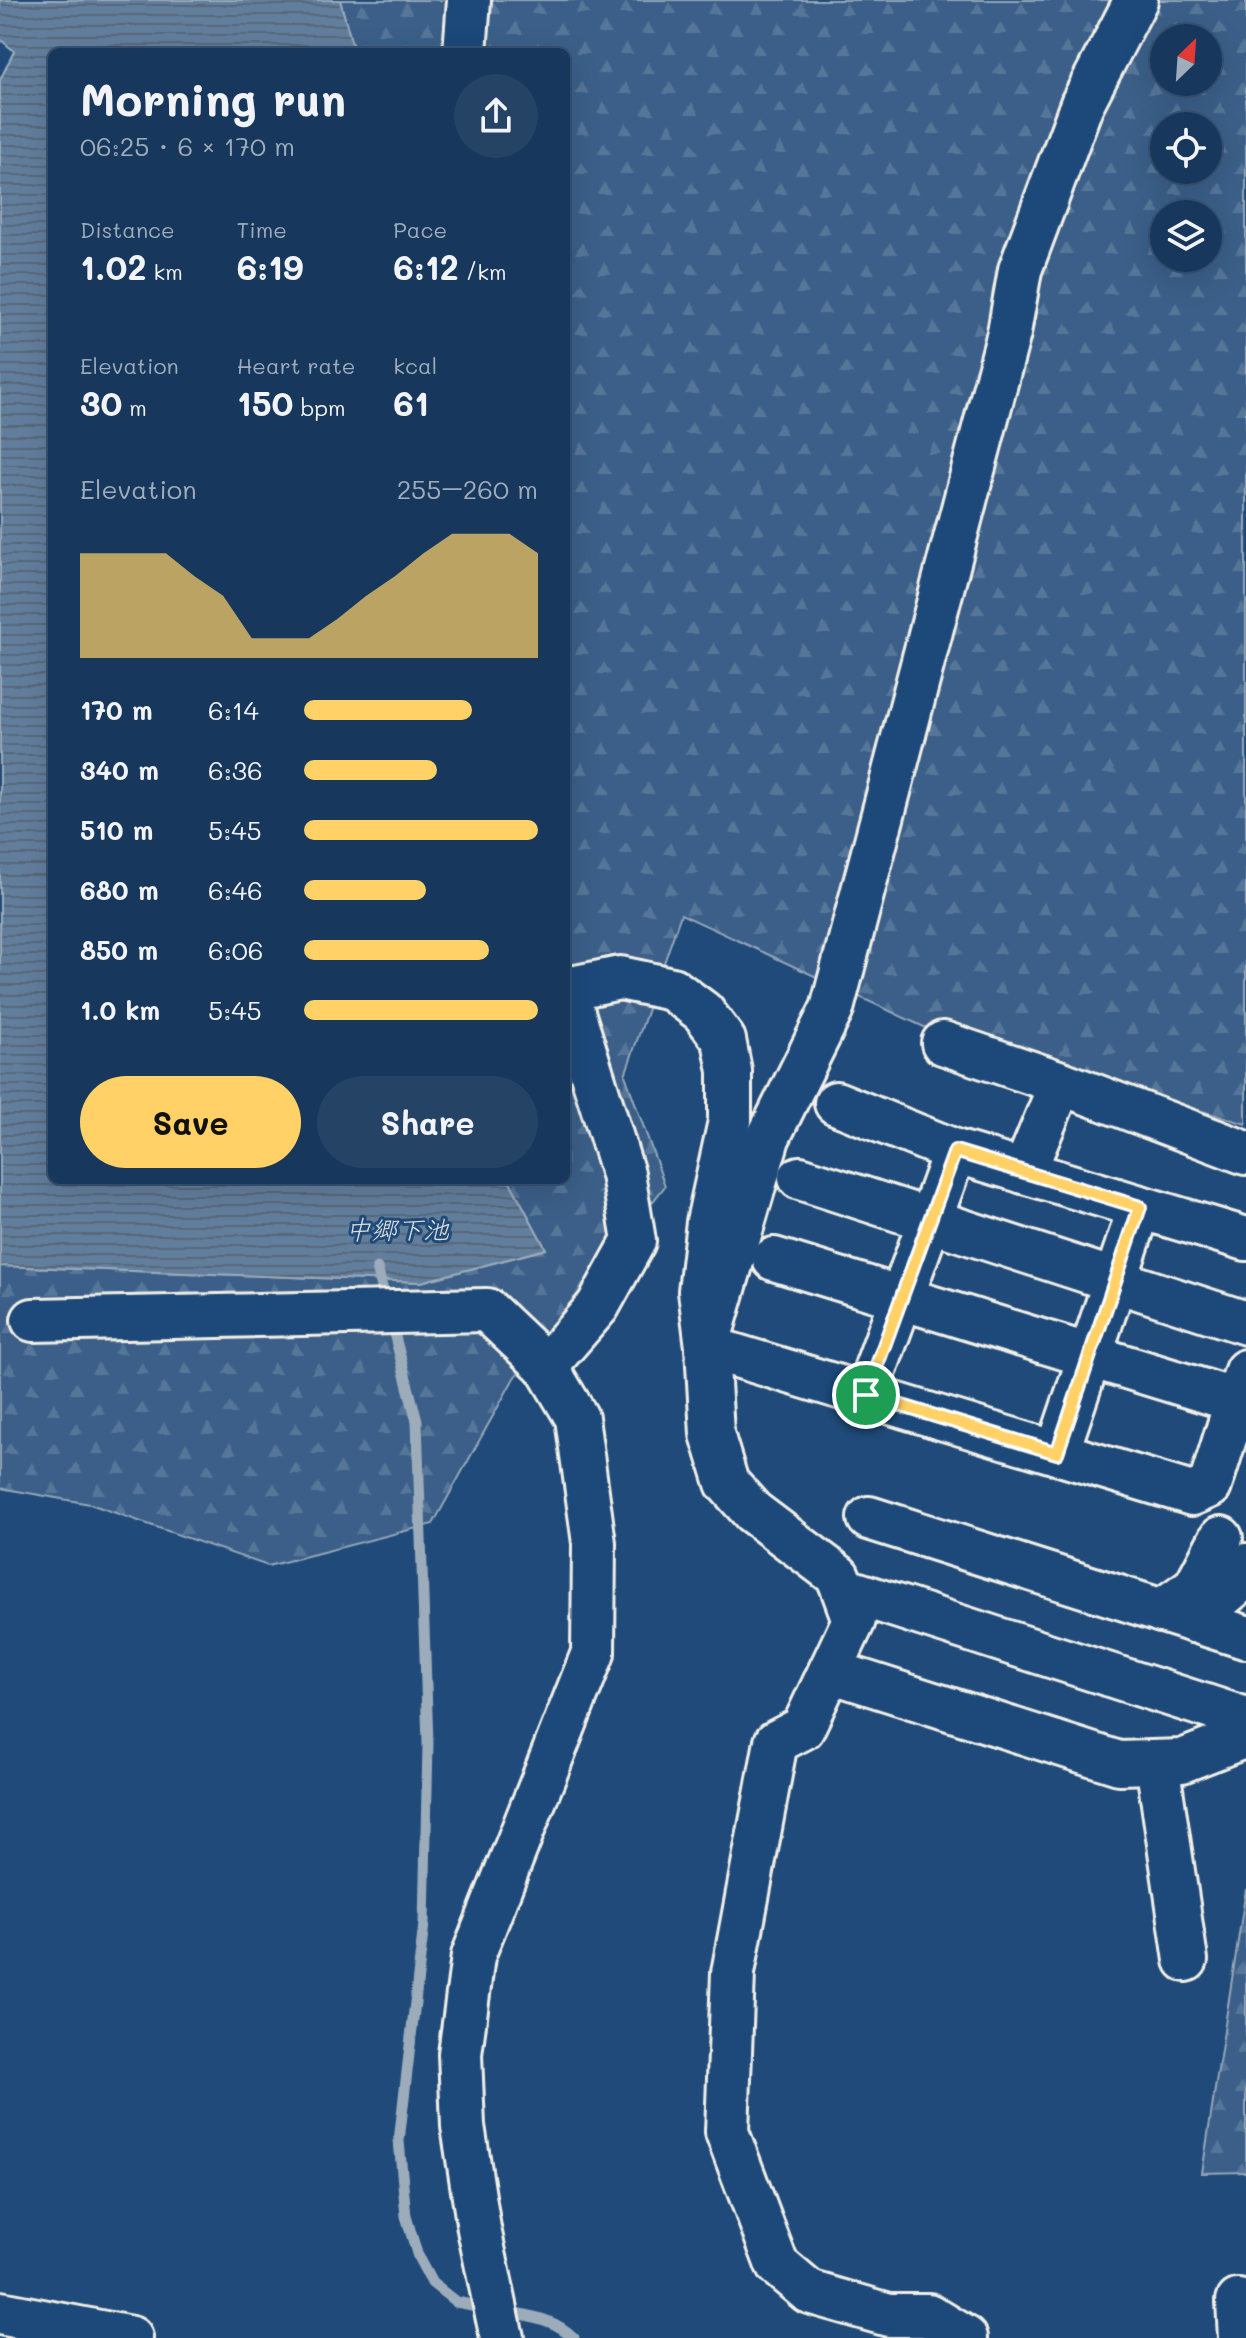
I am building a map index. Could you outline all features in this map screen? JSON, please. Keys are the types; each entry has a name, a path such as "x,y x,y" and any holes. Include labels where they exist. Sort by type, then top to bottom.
{"street":[{"path":"465,48 469,0"},
{"path":"707,1347 768,1138 832,1009 1009,333 1020,270 1082,104 1136,0"},
{"path":"570,988 620,978 672,989 703,1012 724,1040 730,1071 730,1121 708,1222 700,1291 712,1434 727,1483 753,1512 838,1576 854,1620 803,1728 776,1742 733,1973 727,2132 777,2265 809,2292 889,2315 928,2315 966,2338"},
{"path":"546,1366 598,1306 634,1241 623,1174 570,1002"},
{"path":"943,1043 1061,1083 1246,1153"},
{"path":"1024,1172 1061,1083"},
{"path":"836,1103 955,1151 1246,1239"},
{"path":"866,1395 955,1151"},
{"path":"800,1178 1246,1323"},
{"path":"1057,1453 1140,1207"},
{"path":"707,1347 1192,1494 1210,1486 1241,1386 1090,1356 774,1259"},
{"path":"33,1320 487,1310 546,1366 577,1418 594,1543 593,1653 473,1956 460,2054 463,2126 502,2338"},
{"path":"869,1518 1245,1637"},
{"path":"1177,1616 1240,1581 1234,1552"},
{"path":"843,1589 1246,1719"},
{"path":"830,1671 1119,1763 1182,1761 1246,1736"},
{"path":"1157,1762 1186,1960"},
{"path":"0,2313 131,2338"}],"green space":[{"path":"340,0 1246,0 1246,1124 937,1033 681,914 625,1075 665,1186 514,1378 433,1524 268,1566 90,1504 0,1488 0,1266 421,1282 546,1249 511,1184 570,1184 570,48 353,48"},
{"path":"1246,1889 1246,2172 1202,2173"}],"water":[{"name":"中郷下池","path":"0,0 340,0 353,48 48,48 48,1184 511,1184 546,1249 421,1282 0,1266 0,80 14,51 0,39"}],"waterway":[{"path":"377,1268 417,1421 428,1743 424,1924 399,2141 406,2216 418,2257 432,2283 456,2302 488,2308"},
{"path":"505,2311 551,2322 574,2338"}],"route":[{"path":"955,1151 1140,1207 1057,1453 866,1395 955,1151"}]}
